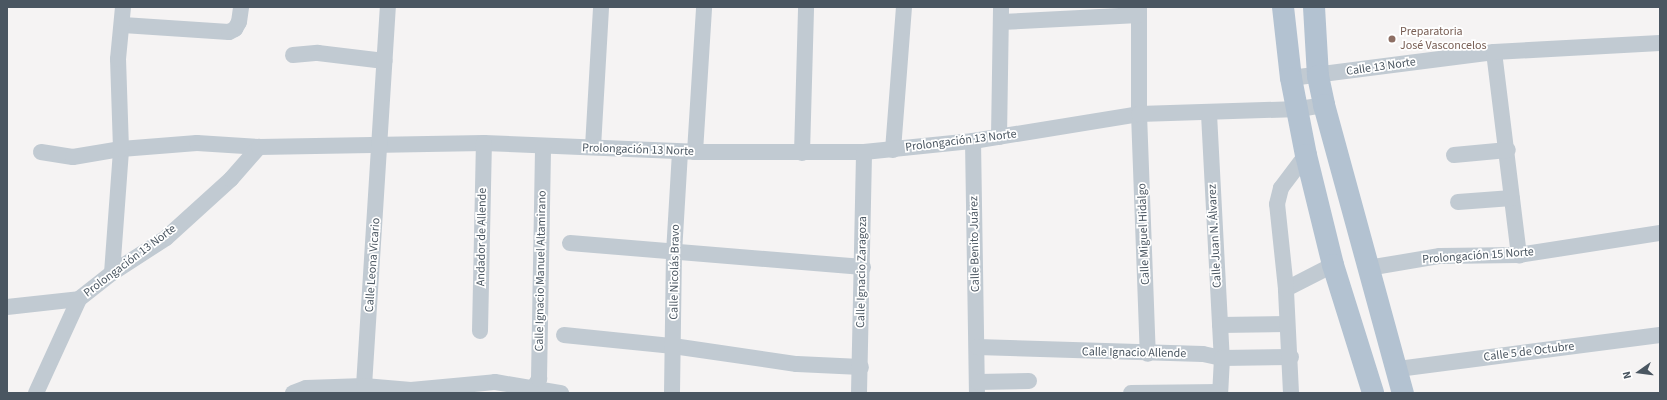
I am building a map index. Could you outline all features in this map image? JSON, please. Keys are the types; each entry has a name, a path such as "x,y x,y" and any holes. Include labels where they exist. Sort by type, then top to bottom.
{"main road":[{"path":"1283,7 1291,78 1299,109 1306,155 1333,265 1373,393"},
{"path":"1314,7 1318,76 1324,105 1368,268 1398,369 1403,393"}],"street":[{"path":"112,272 121,149 118,59 123,25 123,7"},
{"path":"123,25 217,30 229,32 235,29 239,22 241,7"},
{"name":"Calle Leona Vicario","path":"364,386 381,144 388,7"},
{"path":"593,147 601,7"},
{"name":"Calle Nicolás Bravo","path":"672,393 674,253 704,7"},
{"path":"802,153 806,7"},
{"path":"893,150 904,7"},
{"path":"999,137 1001,15 1139,11"},
{"name":"Calle Miguel Hidalgo","path":"1139,11 1139,114 1148,354"},
{"name":"Calle 13 Norte","path":"1291,78 1318,76 1494,52 1660,43"},
{"path":"1494,52 1508,150 1519,255"},
{"path":"293,56 318,54 385,60"},
{"name":"Prolongación 13 Norte","path":"7,307 79,299 112,272 166,238 231,179 259,147 484,143 543,147 593,147 687,152 864,152 973,141 1139,114 1209,114 1299,109 1324,105"},
{"name":"Calle Juan N. Álvarez","path":"1209,114 1222,358 1220,393"},
{"name":"Calle Benito Juárez","path":"973,141 978,388"},
{"path":"41,152 73,157 121,149 197,143 259,147"},
{"name":"Andador de Allende","path":"480,331 484,143"},
{"name":"Calle Ignacio Manuel Altamirano","path":"532,391 539,379 543,147"},
{"path":"1454,155 1508,150"},
{"name":"Calle Ignacio Zaragoza","path":"859,393 861,367 864,152"},
{"path":"1291,393 1291,357 1287,324 1286,289 1277,204 1281,188 1306,155"},
{"path":"1458,202 1512,198"},
{"name":"Prolongación 15 Norte","path":"1368,268 1440,256 1519,255 1660,233"},
{"path":"570,243 674,253 863,267"},
{"path":"1286,289 1333,265"},
{"path":"36,393 79,299"},
{"path":"1220,325 1287,324"},
{"path":"564,335 673,346 797,364 861,367"},
{"name":"Calle 5 de Octubre","path":"1398,369 1660,335"},
{"name":"Calle Ignacio Allende","path":"977,347 1148,354 1203,354 1222,358 1291,357"},
{"path":"978,388 1029,381"},
{"path":"293,393 306,388 364,386 411,392 495,382 532,391 561,393"},
{"path":"1131,393 1220,393"}],"place":[{"name":"Preparatoria José Vasconcelos","path":"1392,39"}]}
